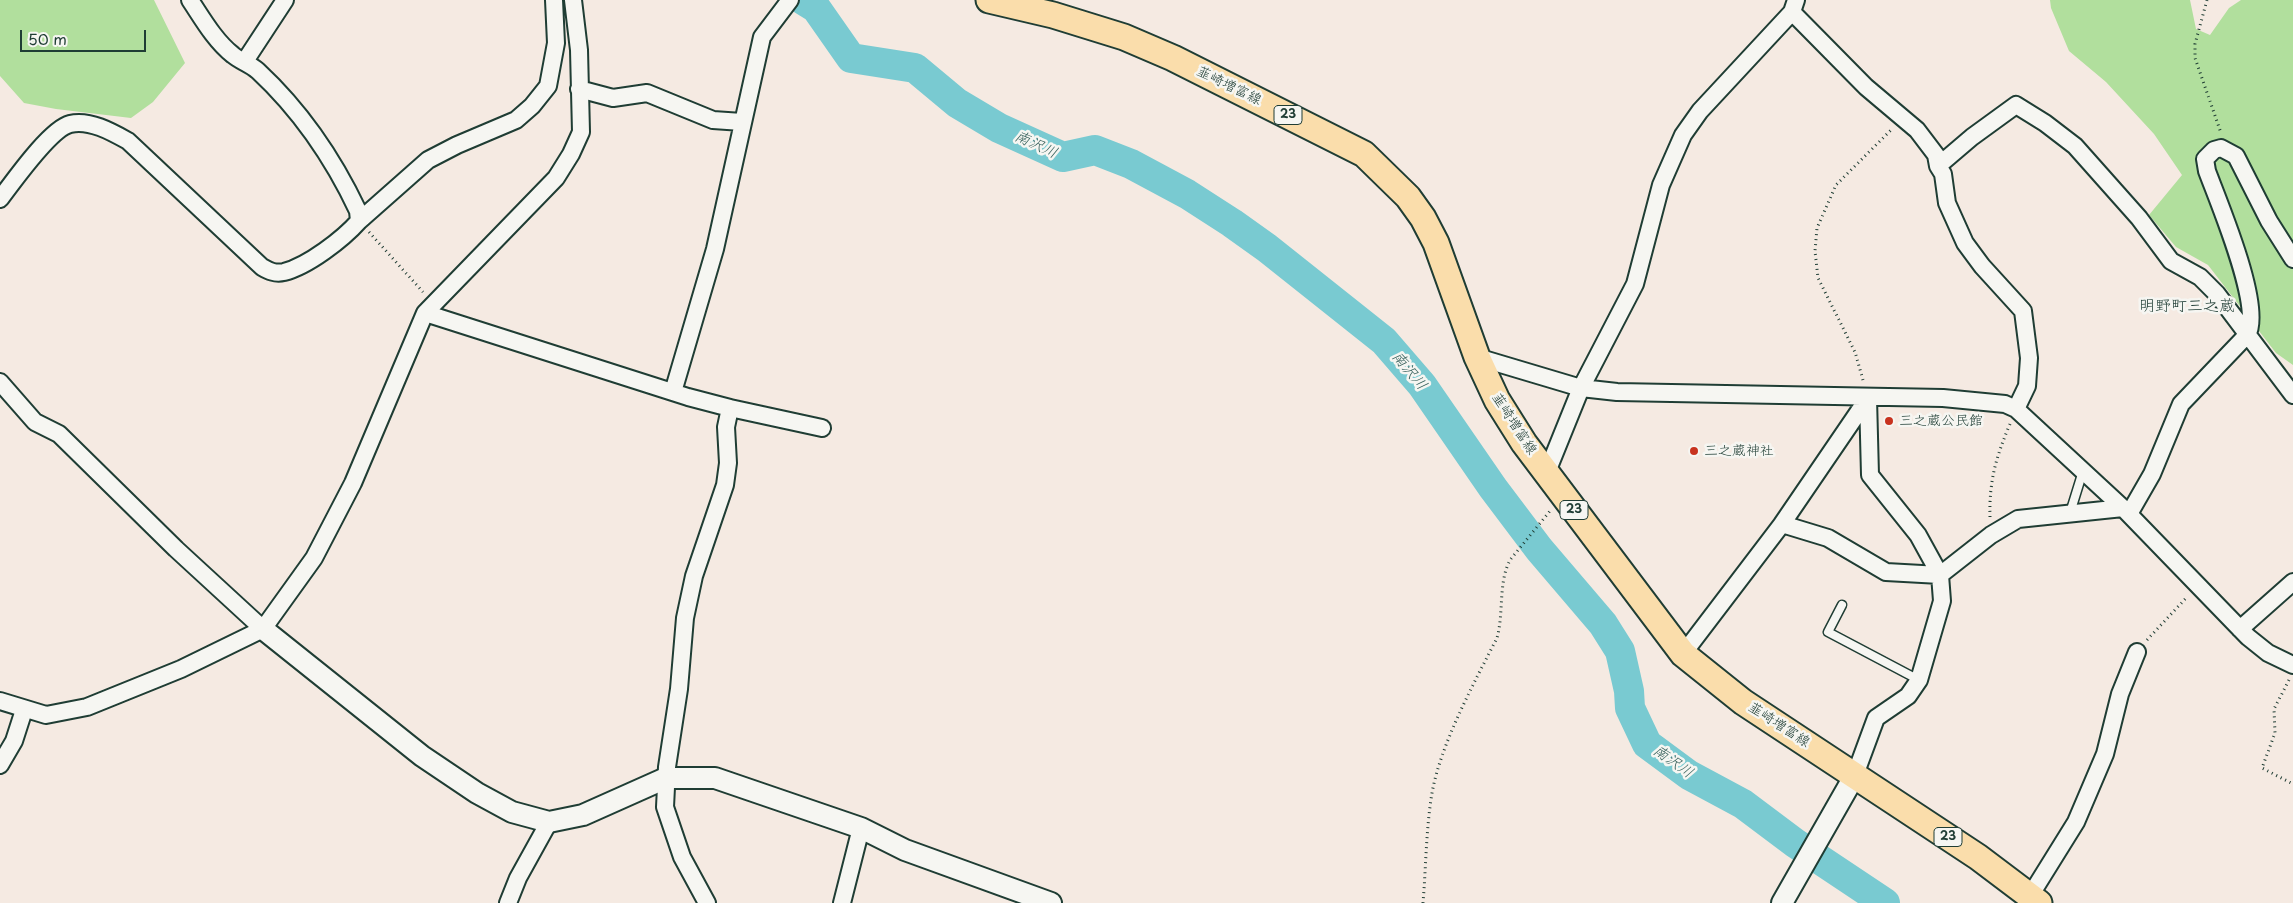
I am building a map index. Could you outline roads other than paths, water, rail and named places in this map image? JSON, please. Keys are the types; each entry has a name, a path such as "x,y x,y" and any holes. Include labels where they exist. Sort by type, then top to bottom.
{"main road":[{"name":"韮崎増富線","path":"989,0 1053,15 1124,37 1173,58 1364,154 1401,190 1423,218 1436,243 1477,357 1497,400 1524,443 1683,654 1744,702 1978,857 2034,900"}],"street":[{"path":"190,0 224,46 234,56 245,61 258,71 298,114 324,147 346,185 358,211 359,221"},
{"path":"245,61 285,0"},
{"path":"0,199 55,133 70,124 89,124 112,132 128,141 262,267 273,273 285,272 338,242 428,160 457,144 516,120 532,106 548,86 556,43 554,0"},
{"path":"0,701 24,710 46,714 87,707 181,669 263,629 314,558 353,483 429,308 556,178 571,154 581,132 578,89 579,50 574,0"},
{"path":"672,392 715,249 762,37 790,0"},
{"path":"1547,472 1581,388 1635,284 1661,185 1683,135 1700,111 1794,6 1866,87 1918,130 1936,155 1938,166 1943,174 1947,203 1965,243 1982,266 2023,311 2029,358 2027,386 2016,409"},
{"path":"578,89 613,98 647,93 713,120 742,122"},
{"path":"1938,166 1972,137 2016,105 2045,123 2075,146 2139,218 2171,261 2200,277 2217,294 2293,395"},
{"path":"2126,511 2152,474 2181,404 2248,335 2250,323 2249,298 2242,269 2205,165 2205,159 2209,154 2222,148 2236,156 2268,221 2293,259"},
{"path":"429,308 672,392 730,408 822,428"},
{"path":"1477,357 1581,388 1617,392 1943,398 2005,404 2016,409 2084,469 2240,628 2268,653 2293,665"},
{"path":"0,382 35,422 58,434 176,549 263,629 422,756 477,793 512,812 549,822 583,815 666,778 715,778 861,828 905,850 1051,903"},
{"path":"1683,654 1782,524 1868,398"},
{"path":"1782,903 1855,775 1876,718 1908,696 1919,680 1942,601 1940,575 1918,535 1870,475 1868,398"},
{"path":"707,903 682,857 665,807 666,778 685,618 694,576 725,485 728,463 726,427 730,408"},
{"path":"1782,524 1828,538 1886,572 1940,575 1991,535 2018,519 2126,511"},
{"path":"2240,628 2293,582"},
{"path":"2034,900 2076,822 2105,754 2120,694 2137,652"},
{"path":"0,765 14,741 24,710"},
{"path":"508,903 518,878 549,822"},
{"path":"842,903 861,828"}],"lane":[{"path":"2069,515 2084,469"},
{"path":"1842,605 1828,632 1919,680"}],"waterway":[{"name":"南沢川","path":"803,0 816,8 851,58 915,68 957,103 999,128 1063,157 1095,150 1131,164 1187,194 1267,248 1384,341 1422,385 1493,488 1539,549 1603,624 1620,651 1629,691 1630,708 1647,744 1689,775 1743,804 1795,843 1885,903"}],"place":[{"name":"三之蔵公民館","path":"1889,421"},
{"name":"三之蔵神社","path":"1694,451"}],"district":[{"name":"明野町三之蔵","path":"2187,307"}]}
